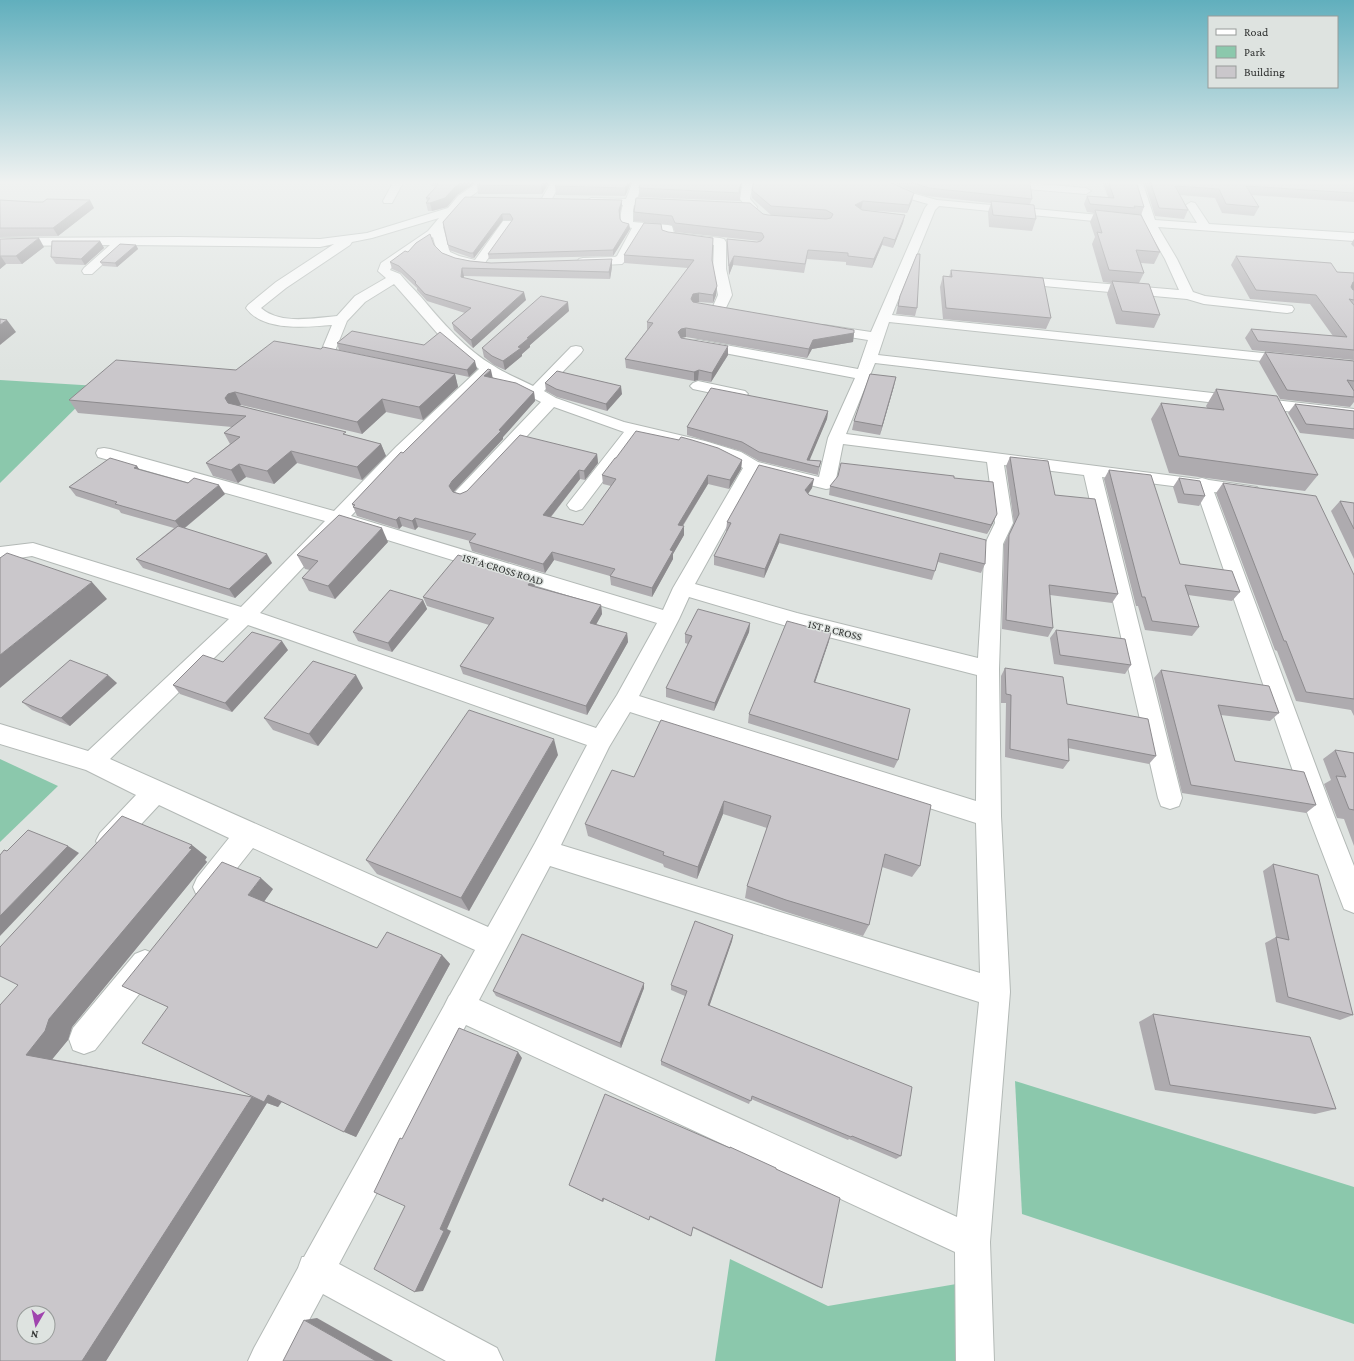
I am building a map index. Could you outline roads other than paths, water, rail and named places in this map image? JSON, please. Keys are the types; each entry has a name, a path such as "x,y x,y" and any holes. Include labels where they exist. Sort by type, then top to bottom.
{"street":[{"path":"88,271 117,245"},
{"path":"341,245 281,285 253,308 258,314 296,324 341,320"},
{"path":"418,245 385,266 384,271 396,277 415,297 437,325 488,369 550,401 619,426 699,444 735,456 752,466 826,484"},
{"path":"441,245 442,251 451,258 478,264 492,265"},
{"path":"478,264 492,245"},
{"path":"573,263 618,262 629,245"},
{"path":"720,245 720,268 725,296 712,310 734,313"},
{"path":"814,499 826,484 836,438 864,375 909,245"},
{"path":"1163,245 1188,295"},
{"path":"365,362 327,354 341,320 360,299 396,277"},
{"path":"1005,280 1188,295 1204,300 1287,309"},
{"path":"885,318 1306,361"},
{"path":"813,327 876,337"},
{"path":"686,342 864,375"},
{"path":"473,357 485,347"},
{"path":"534,393 576,350"},
{"path":"870,358 1354,414"},
{"path":"92,762 245,616 337,518 394,449 488,369"},
{"path":"457,381 472,384"},
{"path":"698,386 752,396"},
{"path":"462,495 550,401"},
{"path":"830,412 845,415"},
{"path":"576,505 634,430"},
{"path":"836,438 1202,484 1270,494"},
{"name":"1ST A CROSS ROAD","path":"104,453 337,518 669,619"},
{"path":"975,1361 972,1242 995,992 988,816 986,542 1004,523 995,458"},
{"path":"267,1361 315,1270 544,852 601,740 625,702 669,619 683,588 752,466"},
{"path":"1092,471 1170,798"},
{"path":"1202,484 1321,815 1354,900"},
{"path":"0,554 33,549 245,616 601,740"},
{"name":"1ST B CROSS","path":"683,588 797,621 988,669"},
{"path":"625,702 988,816"},
{"path":"0,734 92,762 155,792 493,944"},
{"path":"91,861 155,792"},
{"path":"191,906 249,833"},
{"path":"544,852 995,992"},
{"path":"84,1039 162,942"},
{"path":"459,1006 972,1242"},
{"path":"315,1270 484,1361"}]}
